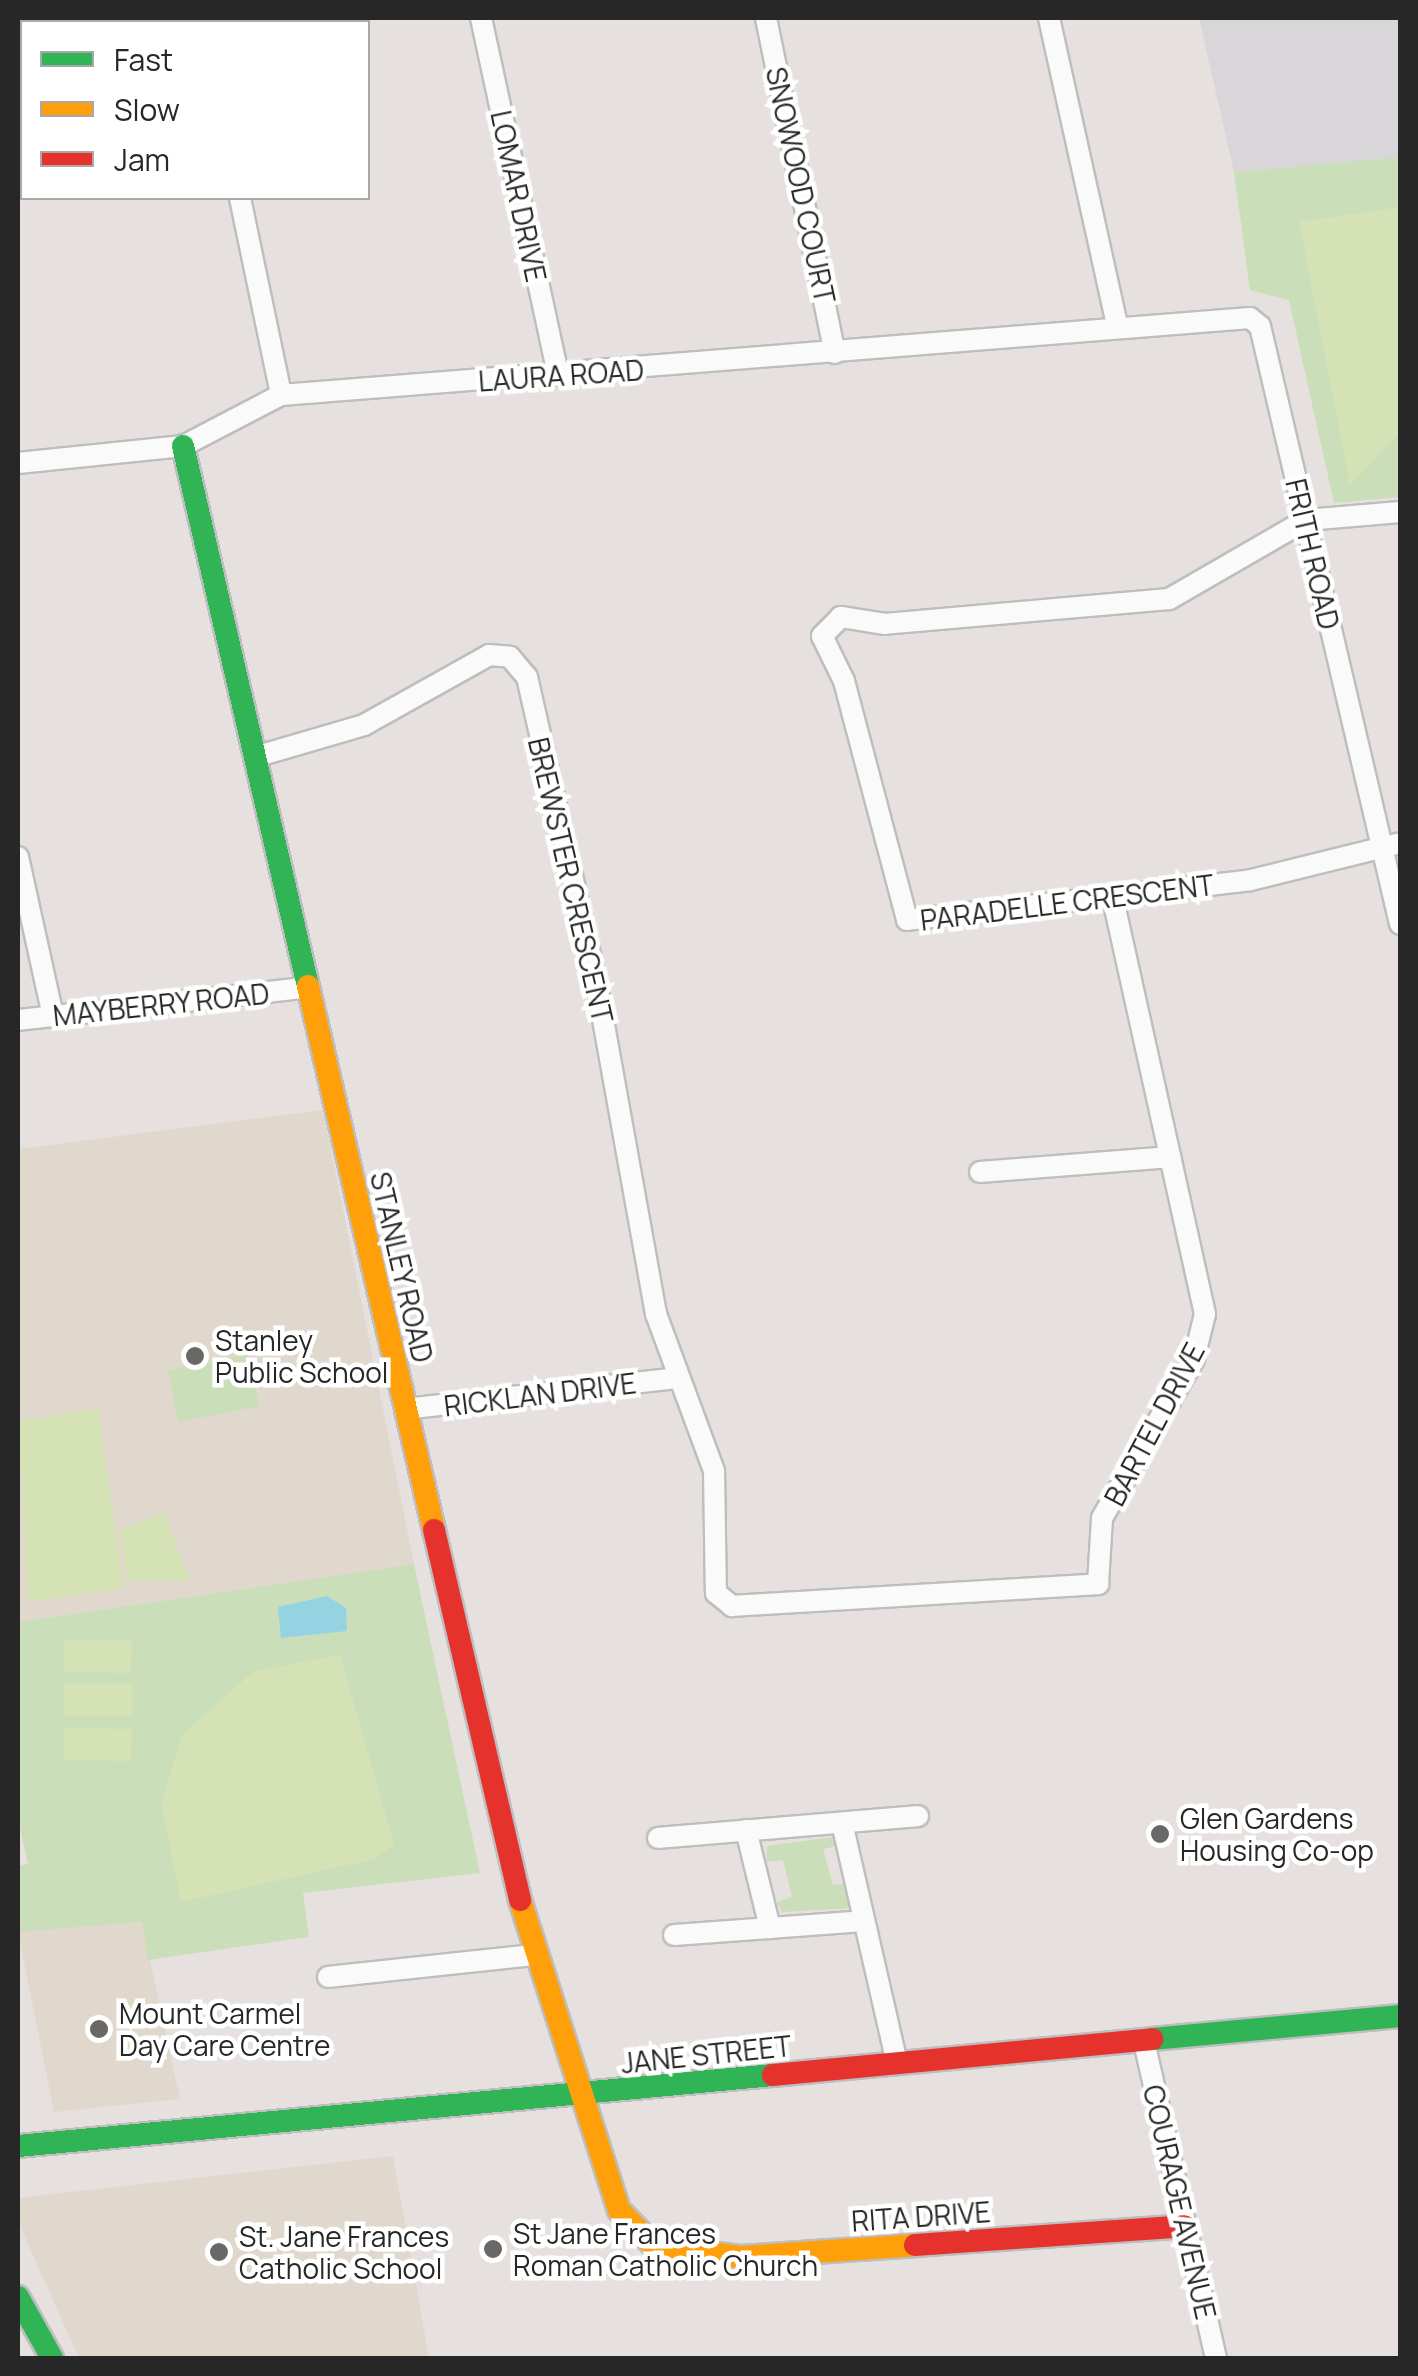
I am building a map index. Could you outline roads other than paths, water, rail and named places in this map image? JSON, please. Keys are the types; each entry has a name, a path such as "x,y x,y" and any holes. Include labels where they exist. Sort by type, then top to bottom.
{"street":[{"name":"LOMAR DRIVE","path":"481,18 558,376"},
{"name":"SNOWOOD COURT","path":"766,18 835,352"},
{"path":"1049,18 1117,324"},
{"path":"240,200 281,396"},
{"name":"FRITH ROAD","path":"1117,324 1250,318 1260,326 1391,845 1400,924"},
{"name":"LAURA ROAD","path":"18,462 183,446 281,396 558,376 1117,324"},
{"name":"STANLEY ROAD","path":"183,446 258,756 305,988 533,1955 575,2098"},
{"path":"1306,520 1400,512"},
{"name":"PARADELLE CRESCENT","path":"1306,520 1169,599 824,626 902,918 1113,899 1251,880 1391,845"},
{"name":"BREWSTER CRESCENT","path":"258,756 354,730 489,654 510,657 527,677 674,1378"},
{"path":"18,857 54,1016"},
{"name":"BARTEL DRIVE","path":"674,1378 714,1471 720,1602 1098,1584 1102,1518 1203,1337 1203,1276 1170,1157 1113,899"},
{"name":"MAYBERRY ROAD","path":"18,1020 305,988"},
{"path":"980,1172 1170,1157"},
{"name":"RICKLAN DRIVE","path":"405,1409 674,1378"},
{"path":"658,1838 918,1816"},
{"path":"842,1823 897,2063"},
{"path":"746,1830 770,1928"},
{"path":"674,1935 863,1920"},
{"path":"328,1977 533,1955"},
{"name":"JANE STREET","path":"18,2146 575,2098 897,2063 1145,2046 1400,2016"},
{"name":"COURAGE AVENUE","path":"1145,2046 1216,2358"},
{"name":"RITA DRIVE","path":"575,2098 610,2194 652,2245 761,2257 1184,2226"},
{"path":"18,2298 52,2358"}],"water":[{"path":"327,1596 346,1608 347,1631 281,1638 278,1607"}],"place":[{"name":"Stanley Public School","path":"195,1356"},
{"name":"Glen Gardens Housing Co-op","path":"1160,1834"},
{"name":"Mount Carmel Day Care Centre","path":"99,2029"},
{"name":"St Jane Frances Roman Catholic Church","path":"493,2249"},
{"name":"St. Jane Frances Catholic School","path":"219,2252"}]}
